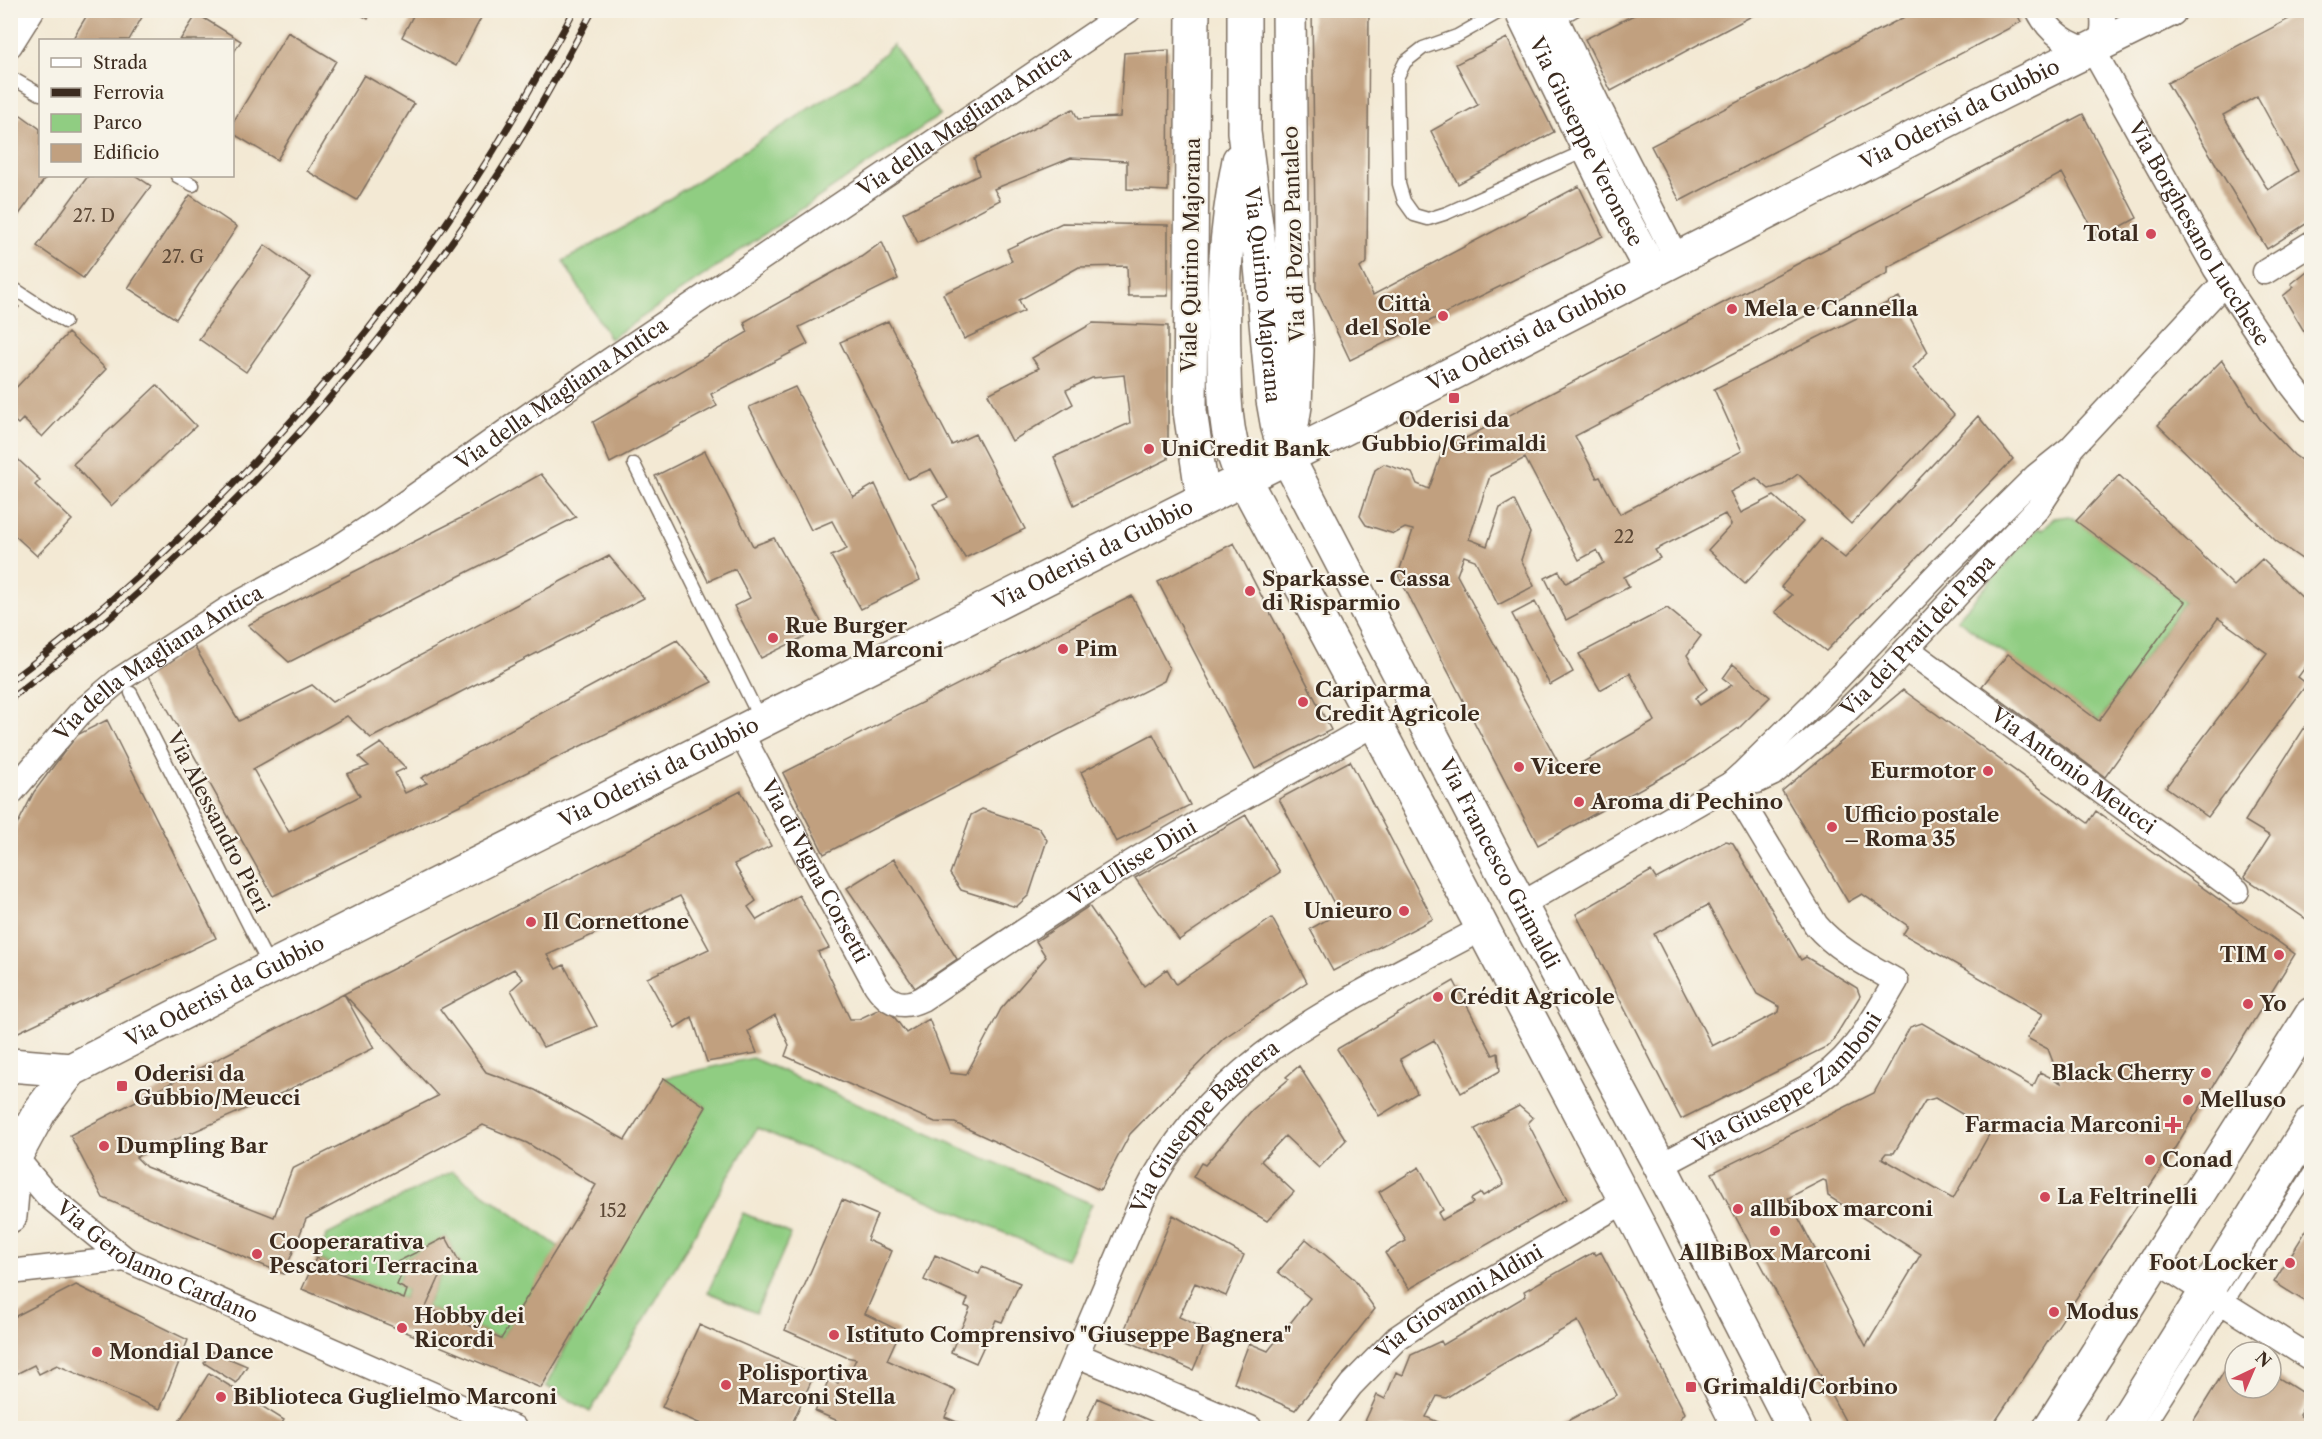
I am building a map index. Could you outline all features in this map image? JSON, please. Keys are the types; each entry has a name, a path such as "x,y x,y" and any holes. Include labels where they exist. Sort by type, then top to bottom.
{"main road":[{"name":"Viale Quirino Majorana","path":"1193,10 1190,411 1203,498"},
{"name":"Via Quirino Majorana","path":"1244,10 1244,132 1260,255 1273,400 1278,428 1287,457"},
{"name":"Via di Pozzo Pantaleo","path":"1287,457 1295,406 1297,350 1291,235 1289,10"},
{"name":"Via Giuseppe Veronese","path":"1521,10 1589,150 1665,265"},
{"name":"Via Oderisi da Gubbio","path":"71,1070 1287,457 2001,93 2093,50 2170,10"},
{"name":"Via Quirino Majorana","path":"1244,132 1229,212 1223,325 1228,428 1234,456 1244,478"},
{"name":"Via Francesco Grimaldi","path":"1287,457 1520,905 1660,1166 1794,1428"},
{"path":"1244,478 1625,1201 1733,1426"},
{"path":"2050,1428 2312,1014"},
{"path":"10,1065 71,1070"},
{"path":"10,1216 15,1157 30,1127 71,1070"},
{"path":"2121,1428 2215,1298 2312,1122"}],"street":[{"path":"10,45 32,10"},
{"name":"Via della Magliana Antica","path":"10,794 80,713 119,680 228,609 324,557 388,515 538,409 1129,10"},
{"path":"2038,10 2044,23 2063,39 2075,46 2093,50 2100,43 2103,34 2102,10"},
{"name":"Via Giuseppe Veronese","path":"1561,14 1665,265"},
{"name":"Via Borghesano Lucchese","path":"2093,50 2224,283 2291,384 2312,411"},
{"path":"2265,272 2312,243"},
{"name":"Via dei Prati dei Papa","path":"1520,905 1731,784 1805,712 1876,636 2036,476 2071,448 2224,283"},
{"name":"Via dei Prati dei Papa","path":"1731,784 1757,781 1781,767 1837,720 1907,649 2038,508 2061,473 2071,448"},
{"name":"Via Antonio Meucci","path":"1907,649 2237,891"},
{"name":"Via Ulisse Dini","path":"896,1004 904,1005 922,999 1102,880 1375,723"},
{"name":"Via di Vigna Corsetti","path":"751,727 876,985 896,1004"},
{"name":"Via Giuseppe Zamboni","path":"1660,1166 1826,1075 1842,1062 1861,1040 1896,981 1845,951 1824,934 1809,914 1731,784"},
{"name":"Via Giuseppe Bagnera","path":"1045,1428 1150,1183 1179,1137 1201,1109 1245,1068 1308,1023 1481,929"},
{"name":"Via Gerolamo Cardano","path":"15,1157 47,1195 125,1259 509,1428"},
{"name":"Via Giovanni Aldini","path":"1318,1428 1351,1385 1397,1338 1437,1311 1625,1201"},
{"path":"10,1272 125,1259"},
{"path":"2156,1260 2312,1359"},
{"path":"1077,1355 1250,1428"}],"lane":[{"path":"1503,10 1457,36 1423,48 1405,62 1397,78 1399,184 1404,201 1414,214 1428,219 1447,213 1589,150"},
{"path":"10,77 39,93"},
{"path":"179,177 193,185"},
{"path":"10,286 65,322"},
{"path":"634,464 751,727"},
{"name":"Via Alessandro Pieri","path":"131,693 270,968"},
{"path":"2147,1428 2215,1298 2312,1169"}],"green space":[{"path":"893,45 940,115 610,339 563,261 630,224 856,79"},
{"path":"2070,516 2185,602 2099,721 1957,619 2038,528 2042,530 2054,518"},
{"path":"752,1058 1092,1204 1066,1259 757,1128 590,1412 546,1386 620,1242 706,1107 664,1078"},
{"path":"452,1171 559,1247 501,1339 426,1307 440,1276 461,1265 446,1237 397,1262 402,1273 397,1285 407,1290 404,1299 332,1270 333,1265 316,1258 327,1235"},
{"path":"743,1213 791,1234 756,1313 708,1292"}],"building":[{"path":"90,10 146,10 130,39 73,39"},
{"path":"352,10 372,10 368,19"},
{"path":"416,10 485,10 456,66 402,37"},
{"path":"1312,10 1369,10 1367,262 1360,268 1373,295 1579,186 1603,236 1350,360 1316,288"},
{"path":"1644,10 1763,10 1611,91 1585,39"},
{"path":"1918,10 2015,10 2021,22 1680,201 1651,146"},
{"path":"2306,10 2312,10 2312,220 2267,249 2167,83","holes":["2257,96 2298,171 2268,190 2223,115"]},
{"path":"197,14 241,41 234,52 234,39 181,39"},
{"path":"288,32 336,61 277,160 234,134 234,121"},
{"path":"1507,38 1554,132 1458,184 1431,131 1478,105 1456,64"},
{"path":"1169,50 1168,191 1127,189 1127,161 1071,158 994,189 1000,200 918,243 903,213 979,175 974,158 1073,109 1078,119 1120,117 1124,53"},
{"path":"364,75 414,104 357,200 307,171"},
{"path":"2083,114 2137,218 2098,239 2062,173 1888,267 1888,273 1575,436 1597,478 1600,477 1620,514 1742,451 1714,389 1899,297 1928,352 1913,368 1954,415 1851,524 1798,474 1783,485 1769,489 1756,478 1730,492 1741,513 1774,496 1803,522 1745,584 1708,550 1731,525 1725,514 1655,550 1660,558 1624,577 1629,587 1566,620 1545,578 1559,571 1566,583 1604,563 1597,550 1579,560 1525,458 1490,476 1469,539 1487,546 1500,508 1514,500 1530,533 1521,560 1534,586 1498,605 1475,560 1464,556 1457,575 1564,773 1655,721 1630,673 1600,690 1579,654 1667,608 1701,636 1687,655 1707,689 1695,698 1700,705 1732,685 1723,678 1733,664 1770,697 1740,727 1682,766 1538,845 1398,575 1413,530 1405,528 1394,534 1366,525 1360,516 1375,470 1384,464 1412,473 1417,484 1429,489 1443,450"},
{"path":"21,115 39,128 39,177 46,177 10,227 10,129"},
{"path":"87,177 138,177 151,186 83,278 37,246"},
{"path":"190,195 237,227 176,319 128,288"},
{"path":"1062,223 1168,225 1168,296 1128,296 1127,266 1079,267 1019,300 1024,311 964,339 943,294 1012,261 1007,249"},
{"path":"882,242 898,279 799,327 808,344 711,394 717,406 610,463 593,422 748,332 744,322 861,257"},
{"path":"265,245 311,278 246,372 199,339"},
{"path":"2312,267 2312,333 2308,338 2283,296 2294,287 2291,284"},
{"path":"10,301 19,307 10,319"},
{"path":"888,321 952,445 975,434 1025,529 965,558 933,504 948,498 931,469 908,479 840,342"},
{"path":"1093,323 1168,326 1168,459 1074,505 1054,457 1130,423 1124,375 1092,378 1066,390 1073,404 1012,441 988,394 1039,368 1032,358"},
{"path":"68,333 106,369 42,437 23,419 18,424 10,417 10,394"},
{"path":"2222,360 2260,419 2294,455 2312,468 2312,566 2276,541 2158,425"},
{"path":"157,385 196,426 111,506 73,464"},
{"path":"795,387 853,497 875,484 920,580 861,609 831,556 847,549 832,521 811,530 749,407"},
{"path":"1978,416 2013,459 1826,651 1775,612 1792,595 1781,587 1821,539 1845,558"},
{"path":"705,451 753,546 774,538 824,627 761,658 734,606 750,598 735,569 708,581 655,476"},
{"path":"10,452 40,480 35,485 72,520 37,556 10,531"},
{"path":"541,474 576,517 289,662 248,625 477,510"},
{"path":"2119,475 2234,586 2262,559 2312,607 2312,658 2298,677 2307,684 2208,817 2166,787 2267,653 2218,618 2105,777 1982,686 2008,654 2099,721 2185,602 2076,521"},
{"path":"1234,543 1331,730 1255,769 1158,582"},
{"path":"609,556 644,598 371,738 347,716 253,769 289,832 360,796 347,774 369,766 359,757 381,743 406,768 395,773 405,793 427,783 421,778 677,640 712,682 273,896 148,674 194,646 239,721 312,685 332,702"},
{"path":"1132,596 1169,668 1164,681 824,854 783,773"},
{"path":"1535,602 1573,672 1550,685 1512,614"},
{"path":"1903,690 2088,823 2096,811 2295,954 2173,1151 1991,1428 1849,1428 1712,1173 1874,1093 1910,1027 1922,1023 2033,1087 2040,1072 2061,1083 2048,1049 2027,1038 2043,1014 1903,934 1908,926 1862,894 1848,902 1782,791","holes":["1935,1098 1991,1131 1953,1199 1882,1158 1886,1153 1894,1153 1925,1101","1823,1180 1826,1181 1828,1196 1921,1254 1866,1346 1788,1198"]},
{"path":"2312,716 2312,923 2244,877 2270,836 2245,821"},
{"path":"107,720 216,938 10,1036 10,839 34,792 77,735"},
{"path":"1153,734 1190,805 1116,842 1081,772"},
{"path":"1350,761 1433,919 1333,971 1310,929 1339,913 1279,799"},
{"path":"741,791 771,846 734,864 756,901 748,907 757,920 799,895 829,948 818,952 850,1019 859,1019 886,1006 906,1033 929,1019 950,1073 966,1075 1001,1009 1046,957 1036,941 1089,906 1144,986 1167,969 1176,984 1272,918 1307,982 1224,1038 1130,1134 1100,1190 955,1123 935,1122 785,1056 789,1045 775,1015 748,1031 757,1053 707,1062 692,1017 675,1028 647,978 709,949 680,896 547,955 556,969 564,965 597,1026 543,1047 511,990 523,979 514,969 440,1009 486,1072 535,1090 625,1140 664,1078 706,1107 541,1388 302,1289 316,1258 333,1266 332,1270 404,1299 407,1290 397,1285 402,1273 397,1262 446,1237 461,1265 440,1276 426,1307 501,1339 596,1185 527,1143 483,1125 306,1219 284,1274 103,1198 70,1135 344,994","holes":["344,994 438,1096 292,1169 274,1217 146,1167 136,1157 284,1092 374,1048"]},
{"path":"982,809 1039,828 1047,840 1029,895 1016,907 961,890 950,874 971,815"},
{"path":"1246,815 1280,872 1179,940 1135,878"},
{"path":"1726,841 1733,843 1801,960 1806,957 1857,988 1860,996 1830,1045 1681,1119 1576,914 1651,871 1656,879","holes":["1708,905 1757,994 1780,1007 1779,1012 1712,1046 1654,934"]},
{"path":"894,859 957,959 915,988 847,888"},
{"path":"1454,981 1493,1055 1498,1053 1500,1071 1461,1093 1434,1040 1400,1059 1417,1093 1379,1116 1337,1049"},
{"path":"1299,1066 1346,1140 1319,1168 1285,1136 1261,1161 1294,1192 1267,1221 1193,1177 1201,1163 1205,1165 1252,1110 1289,1079 1286,1077"},
{"path":"1519,1106 1533,1118 1528,1123 1567,1199 1409,1289 1385,1253 1406,1241 1379,1192 1419,1167 1443,1210 1438,1213 1442,1220 1473,1203 1471,1199 1481,1193 1483,1196 1504,1184 1475,1129"},
{"path":"842,1200 877,1215 867,1240 892,1251 865,1314 900,1331 887,1360 956,1391 945,1417 971,1428 854,1428 815,1411 829,1379 838,1383 843,1372 849,1374 856,1359 846,1357 785,1330"},
{"path":"1173,1215 1244,1255 1226,1296 1195,1283 1179,1317 1210,1331 1193,1370 1121,1338"},
{"path":"2312,1221 2312,1306 2274,1282"},
{"path":"1306,1239 1354,1279 1375,1309 1295,1410 1234,1383 1249,1343 1268,1351 1310,1298 1278,1272"},
{"path":"1594,1252 1596,1255 1601,1252 1685,1413 1677,1424 1667,1428 1554,1428 1617,1395 1578,1321 1446,1398 1437,1396 1426,1417 1452,1428 1362,1428 1377,1395 1385,1399 1396,1372 1403,1375 1411,1355 1441,1341 1443,1345 1526,1296 1524,1291"},
{"path":"935,1255 979,1274 982,1267 1020,1283 1002,1322 996,1320 976,1363 951,1352 970,1308 965,1306 968,1299 924,1280"},
{"name":"Mondial Dance","path":"76,1285 188,1340 160,1409 57,1365 39,1374 34,1365 16,1374 10,1364 10,1319"},
{"name":"Polisportiva Marconi Stella","path":"699,1325 814,1375 790,1428 710,1428 662,1407"},
{"path":"211,1351 247,1366 236,1383 204,1363"},
{"name":"Biblioteca Guglielmo Marconi","path":"209,1373 284,1420 279,1428 175,1428"},
{"path":"2223,1373 2223,1400 2283,1400 2283,1381 2309,1397 2299,1415 2312,1423 2312,1428 2189,1428"},
{"path":"1097,1398 1167,1428 1084,1428"}],"railway":[{"path":"10,681 87,620 162,554 234,483 303,408 368,330 428,249 484,166 574,10"},
{"path":"10,699 80,644 211,525 331,396 388,328 492,184 532,120 593,10"}],"place":[{"name":"Total","path":"2151,234"},
{"name":"Mela e Cannella","path":"1732,309"},
{"name":"Città del Sole","path":"1443,316"},
{"name":"Oderisi da Gubbio/Grimaldi","path":"1454,398"},
{"name":"UniCredit Bank","path":"1149,449"},
{"name":"Sparkasse - Cassa di Risparmio","path":"1250,591"},
{"name":"Rue Burger Roma Marconi","path":"773,638"},
{"name":"Pim","path":"1063,649"},
{"name":"Cariparma Credit Agricole","path":"1303,702"},
{"name":"Vicere","path":"1519,767"},
{"name":"Eurmotor","path":"1988,771"},
{"name":"Aroma di Pechino","path":"1579,802"},
{"name":"Ufficio postale – Roma 35","path":"1832,827"},
{"name":"Unieuro","path":"1404,911"},
{"name":"Il Cornettone","path":"531,922"},
{"name":"TIM","path":"2279,955"},
{"name":"Crédit Agricole","path":"1438,997"},
{"name":"Yo","path":"2248,1004"},
{"name":"Black Cherry","path":"2206,1073"},
{"name":"Oderisi da Gubbio/Meucci","path":"122,1086"},
{"name":"Melluso","path":"2188,1100"},
{"name":"Farmacia Marconi","path":"2173,1125"},
{"name":"Dumpling Bar","path":"104,1146"},
{"name":"Conad","path":"2150,1160"},
{"name":"La Feltrinelli","path":"2045,1197"},
{"name":"allbibox marconi","path":"1738,1209"},
{"name":"AllBiBox Marconi","path":"1775,1231"},
{"name":"Cooperarativa Pescatori Terracina","path":"257,1254"},
{"name":"Foot Locker","path":"2290,1263"},
{"name":"Modus","path":"2054,1312"},
{"name":"Hobby dei Ricordi","path":"402,1328"},
{"name":"Istituto Comprensivo \"Giuseppe Bagnera\"","path":"834,1335"},
{"name":"Mondial Dance","path":"97,1352"},
{"name":"Polisportiva Marconi Stella","path":"726,1385"},
{"name":"Grimaldi/Corbino","path":"1691,1387"},
{"name":"Biblioteca Guglielmo Marconi","path":"221,1397"}]}
